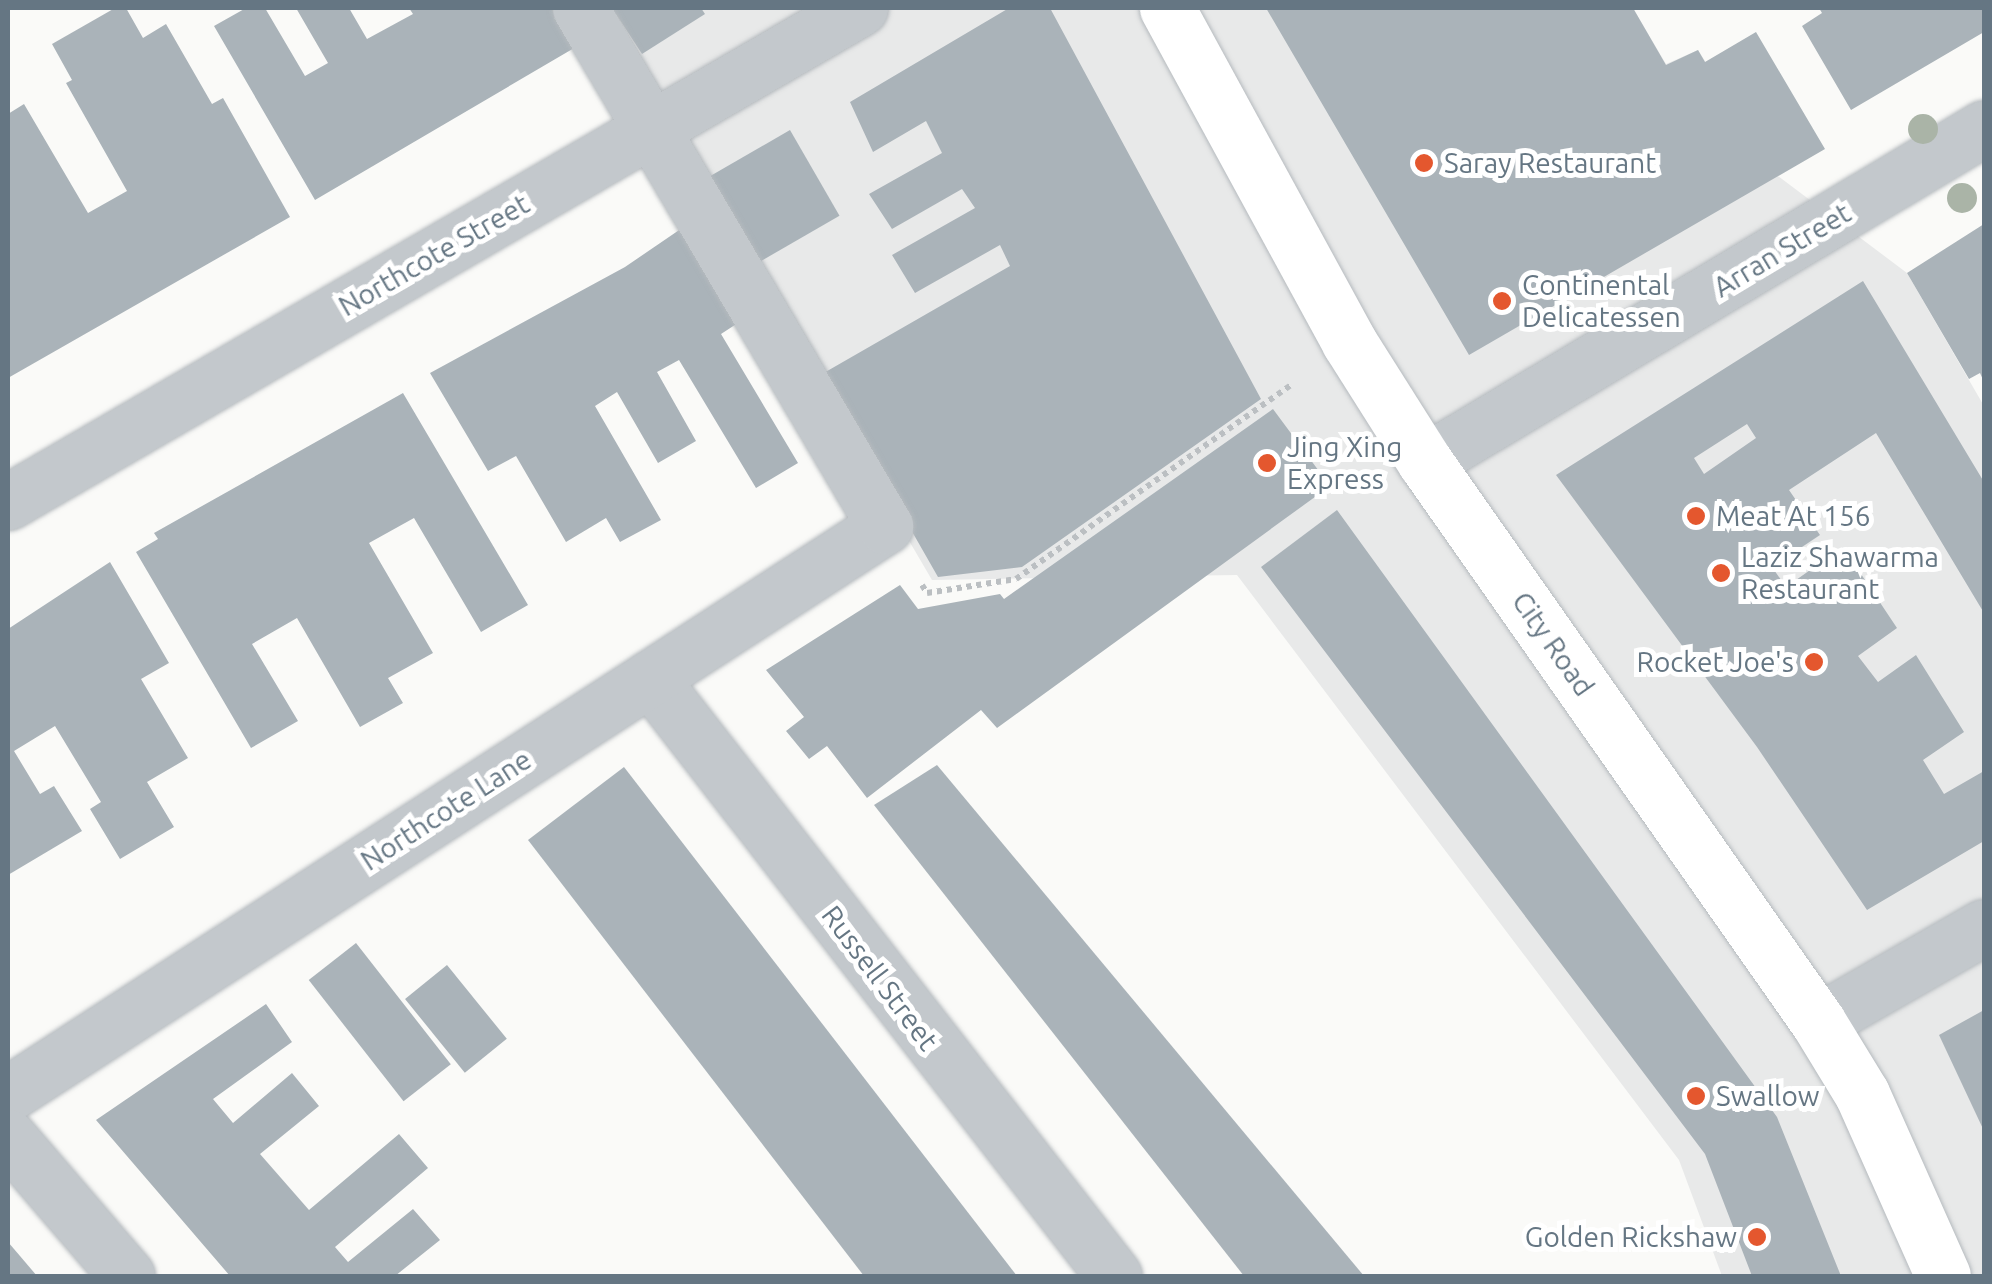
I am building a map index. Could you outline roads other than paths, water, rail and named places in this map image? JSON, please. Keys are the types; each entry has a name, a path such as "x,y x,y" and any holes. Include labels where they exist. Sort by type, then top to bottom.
{"main road":[{"name":"City Road","path":"1167,8 1349,342 1425,462 1818,1022 1862,1094 1943,1276"}],"street":[{"path":"580,8 653,129"},
{"name":"Northcote Street","path":"8,502 860,8"},
{"name":"Arran Street","path":"1425,462 1984,128"},
{"name":"Northcote Lane","path":"8,1094 885,526 653,129"},
{"name":"Russell Street","path":"650,678 1114,1276"},
{"path":"1818,1022 1984,927"},
{"path":"8,1137 127,1276"}],"place":[{"name":"Saray Restaurant","path":"1424,163"},
{"name":"Continental Delicatessen","path":"1502,301"},
{"name":"Jing Xing Express","path":"1267,463"},
{"name":"Meat At 156","path":"1696,516"},
{"name":"Laziz Shawarma Restaurant","path":"1721,573"},
{"name":"Rocket Joe's","path":"1814,662"},
{"name":"Swallow","path":"1696,1096"},
{"name":"Golden Rickshaw","path":"1757,1237"}]}
